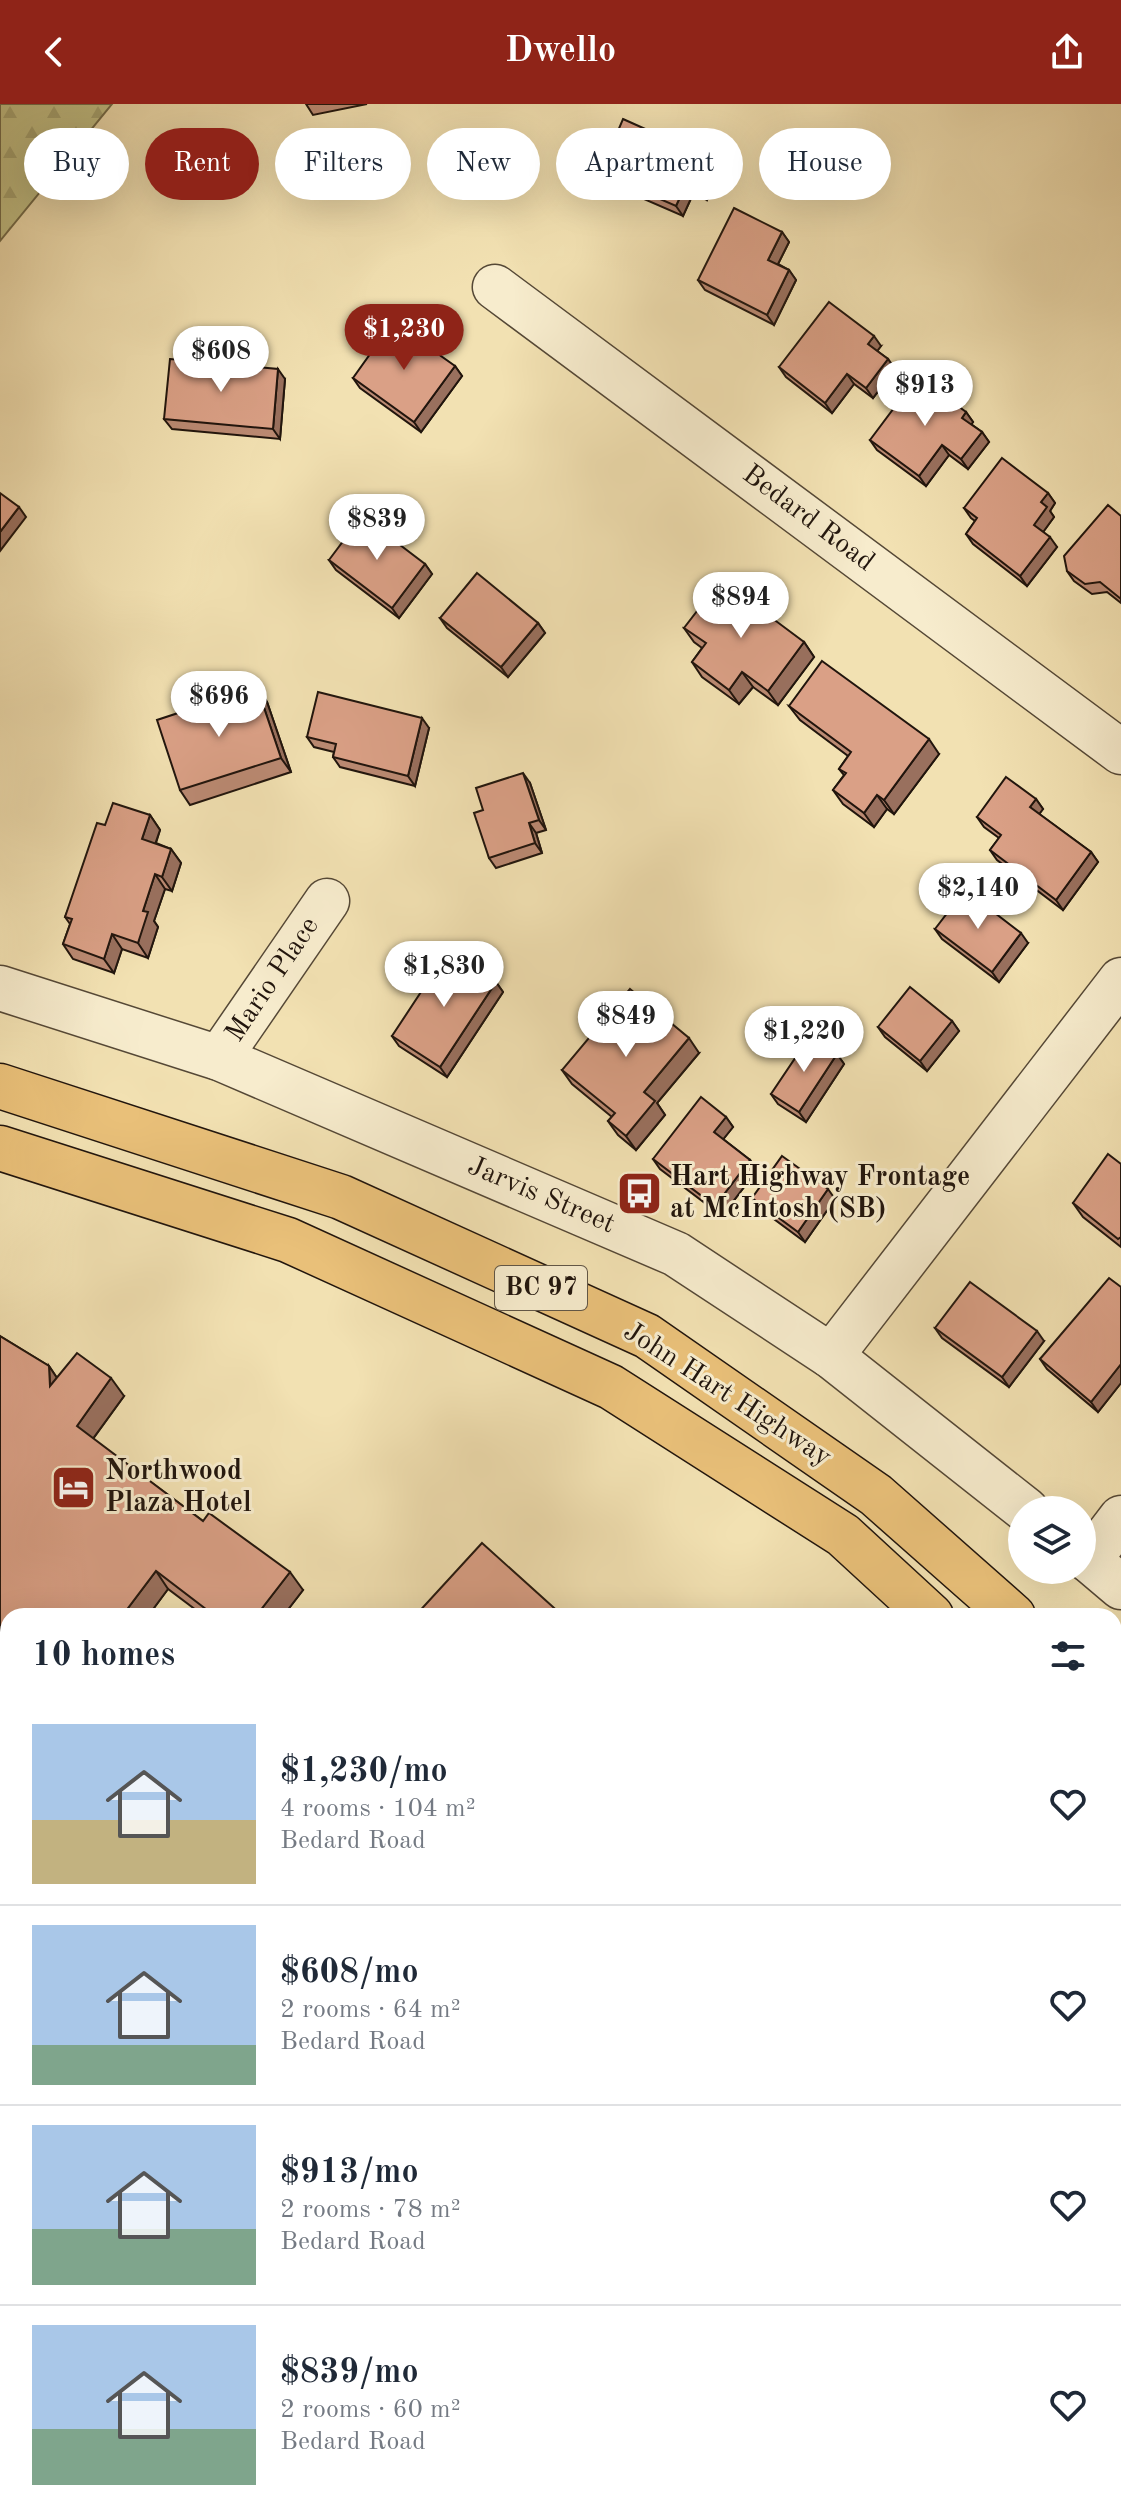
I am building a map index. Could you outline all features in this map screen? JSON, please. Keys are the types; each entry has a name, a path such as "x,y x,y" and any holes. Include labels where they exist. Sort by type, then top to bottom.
{"highway":[{"name":"John Hart Highway","path":"0,1086 341,1197 647,1336 876,1495 1004,1608"},
{"name":"John Hart Highway","path":"0,1148 288,1240 611,1387 843,1535 922,1608"}],"street":[{"name":"Bedard Road","path":"495,287 1121,752"},
{"name":"Mario Place","path":"219,1058 327,901"},
{"path":"831,1356 1121,980"},
{"name":"Jarvis Street","path":"0,988 219,1058 676,1254 831,1356 1008,1496"},
{"path":"1097,1567 1121,1518"}],"green space":[{"path":"0,104 112,104 92,128 24,128 24,200 34,200 0,241"}],"building":[{"path":"623,119 643,128 619,128"},
{"path":"662,200 679,200 676,206"},
{"path":"734,208 782,232 768,260 789,270 767,315 698,280"},
{"path":"829,302 874,336 868,344 888,359 866,388 847,374 825,403 779,367"},
{"path":"393,322 455,366 414,422 353,378"},
{"path":"170,359 278,369 273,429 164,419"},
{"path":"918,376 966,412 962,418 982,432 961,459 942,445 919,476 870,440"},
{"path":"1002,458 1048,493 1041,502 1047,507 1034,525 1050,537 1020,576 966,534 977,518 964,508"},
{"path":"0,493 19,507 0,532"},
{"path":"1108,505 1121,516 1121,599 1100,582 1085,584 1067,571 1064,556"},
{"path":"362,516 425,564 392,608 329,560"},
{"path":"477,573 538,623 501,667 440,618"},
{"path":"721,580 804,642 768,691 742,672 729,690 692,662 706,643 684,628"},
{"path":"822,661 929,739 884,800 877,795 864,813 833,790 846,773 839,769 851,752 789,706"},
{"path":"257,687 281,758 180,790 157,720"},
{"path":"318,692 422,718 408,776 333,757 336,744 307,737"},
{"path":"523,773 539,820 529,823 535,843 489,858 474,813 483,810 476,788"},
{"path":"1006,777 1036,799 1030,807 1091,852 1056,900 990,850 1001,835 977,817"},
{"path":"113,803 150,815 142,839 171,849 162,877 155,874 143,911 148,912 138,943 112,934 104,959 63,944 72,919 65,917 97,823 105,825"},
{"path":"965,890 1021,933 992,972 935,929"},
{"path":"448,951 496,982 440,1067 392,1036"},
{"path":"910,987 952,1021 920,1061 878,1027"},
{"path":"630,989 689,1038 644,1092 655,1101 626,1136 608,1121 615,1113 562,1070"},
{"path":"810,1036 837,1054 799,1112 771,1094"},
{"path":"701,1097 726,1117 714,1132 750,1160 715,1206 653,1159"},
{"path":"1108,1154 1121,1164 1121,1237 1118,1239 1073,1203"},
{"path":"782,1156 828,1189 798,1232 752,1198"},
{"path":"1109,1278 1121,1287 1121,1364 1091,1402 1040,1359"},
{"path":"970,1282 1037,1331 1002,1377 935,1328"},
{"name":"Northwood Plaza Hotel","path":"0,1336 49,1366 50,1386 77,1353 111,1378 77,1426 203,1521 209,1513 290,1572 262,1608 205,1608 156,1571 128,1608 0,1608"},
{"path":"482,1543 554,1608 422,1608"}],"place":[{"name":"Hart Highway Frontage at McIntosh (SB)","path":"639,1194"},
{"name":"Northwood Plaza Hotel","path":"74,1488"}]}
